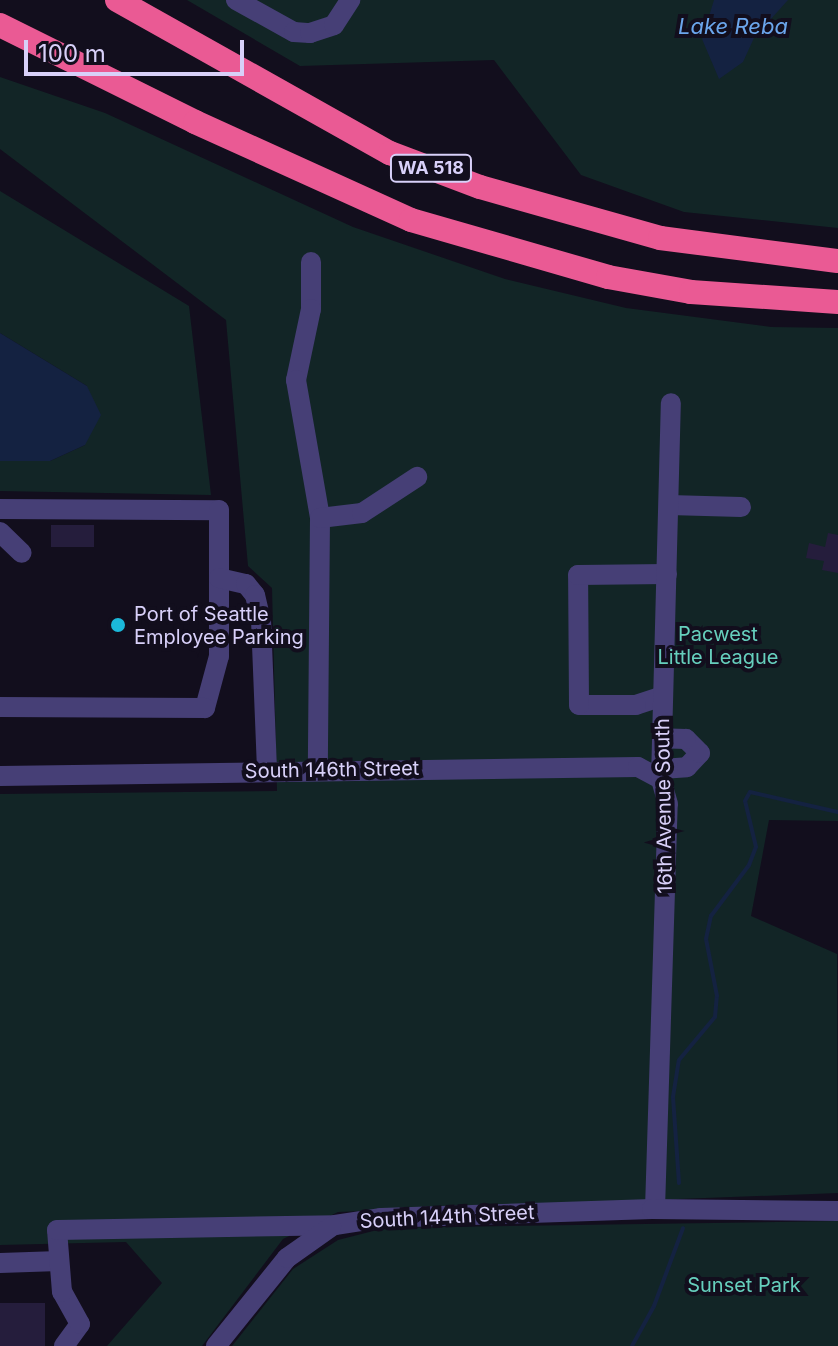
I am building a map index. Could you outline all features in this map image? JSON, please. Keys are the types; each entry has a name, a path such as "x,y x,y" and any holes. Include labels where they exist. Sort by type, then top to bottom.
{"highway":[{"name":"WA 518","path":"117,0 390,153 532,204 632,231 777,255 838,261"},
{"name":"WA 518","path":"0,25 195,122 411,220 608,277 691,292 838,302"},
{"path":"777,255 838,251"}],"street":[{"path":"236,0 294,32 310,33 334,25 350,0"},
{"path":"311,262 311,309 296,380 320,518 318,770"},
{"name":"16th Avenue South","path":"655,1209 668,804 661,774 671,403"},
{"path":"320,518 362,513 417,477"},
{"path":"669,505 741,507"},
{"path":"0,509 219,510 219,656 205,708 0,707"},
{"path":"0,532 22,553"},
{"path":"663,696 636,705 579,705 578,575 667,574"},
{"path":"219,578 246,584 258,608 267,770"},
{"path":"661,774 698,762 700,753 686,739 662,738"},
{"name":"South 146th Street","path":"0,776 638,767 661,774"},
{"name":"South 144th Street","path":"59,1261 57,1230 335,1225 381,1218 655,1209 838,1211"},
{"path":"216,1346 287,1258 335,1225"},
{"path":"0,1263 59,1261 62,1292 80,1324 64,1346"}],"green space":[{"path":"187,0 838,0 838,228 684,212 581,175 494,60 300,66"},
{"name":"Pacwest Little League","path":"0,77 105,113 353,227 505,279 626,308 771,327 838,328 838,821 769,820 751,916 837,954 838,1193 338,1212 283,1239 202,1346 107,1346 162,1283 126,1242 0,1245 0,794 277,791 272,588 248,566 226,320 0,149"},
{"path":"0,191 189,306 211,495 0,491 0,461 50,461 85,445 87,386 0,333"},
{"name":"Sunset Park","path":"838,1221 838,1346 232,1346 293,1269 338,1240 385,1228"}],"water":[{"name":"Lake Reba","path":"714,0 788,0 754,38 743,62 719,79 702,39"},
{"path":"0,333 87,386 101,415 85,445 50,461 0,461"}],"building":[{"path":"51,525 94,525 94,547 51,547"},
{"path":"828,533 838,535 838,573 822,570 824,561 806,558 809,543 825,547"},
{"path":"0,1303 45,1303 45,1346 0,1346"}],"waterway":[{"path":"679,1183 673,1097 679,1060 715,1017 717,996 706,939 711,916 749,865 756,847 745,801 750,792 838,812"},
{"path":"632,1346 654,1306 683,1228"}],"place":[{"name":"Port of Seattle Employee Parking","path":"118,625"}]}
